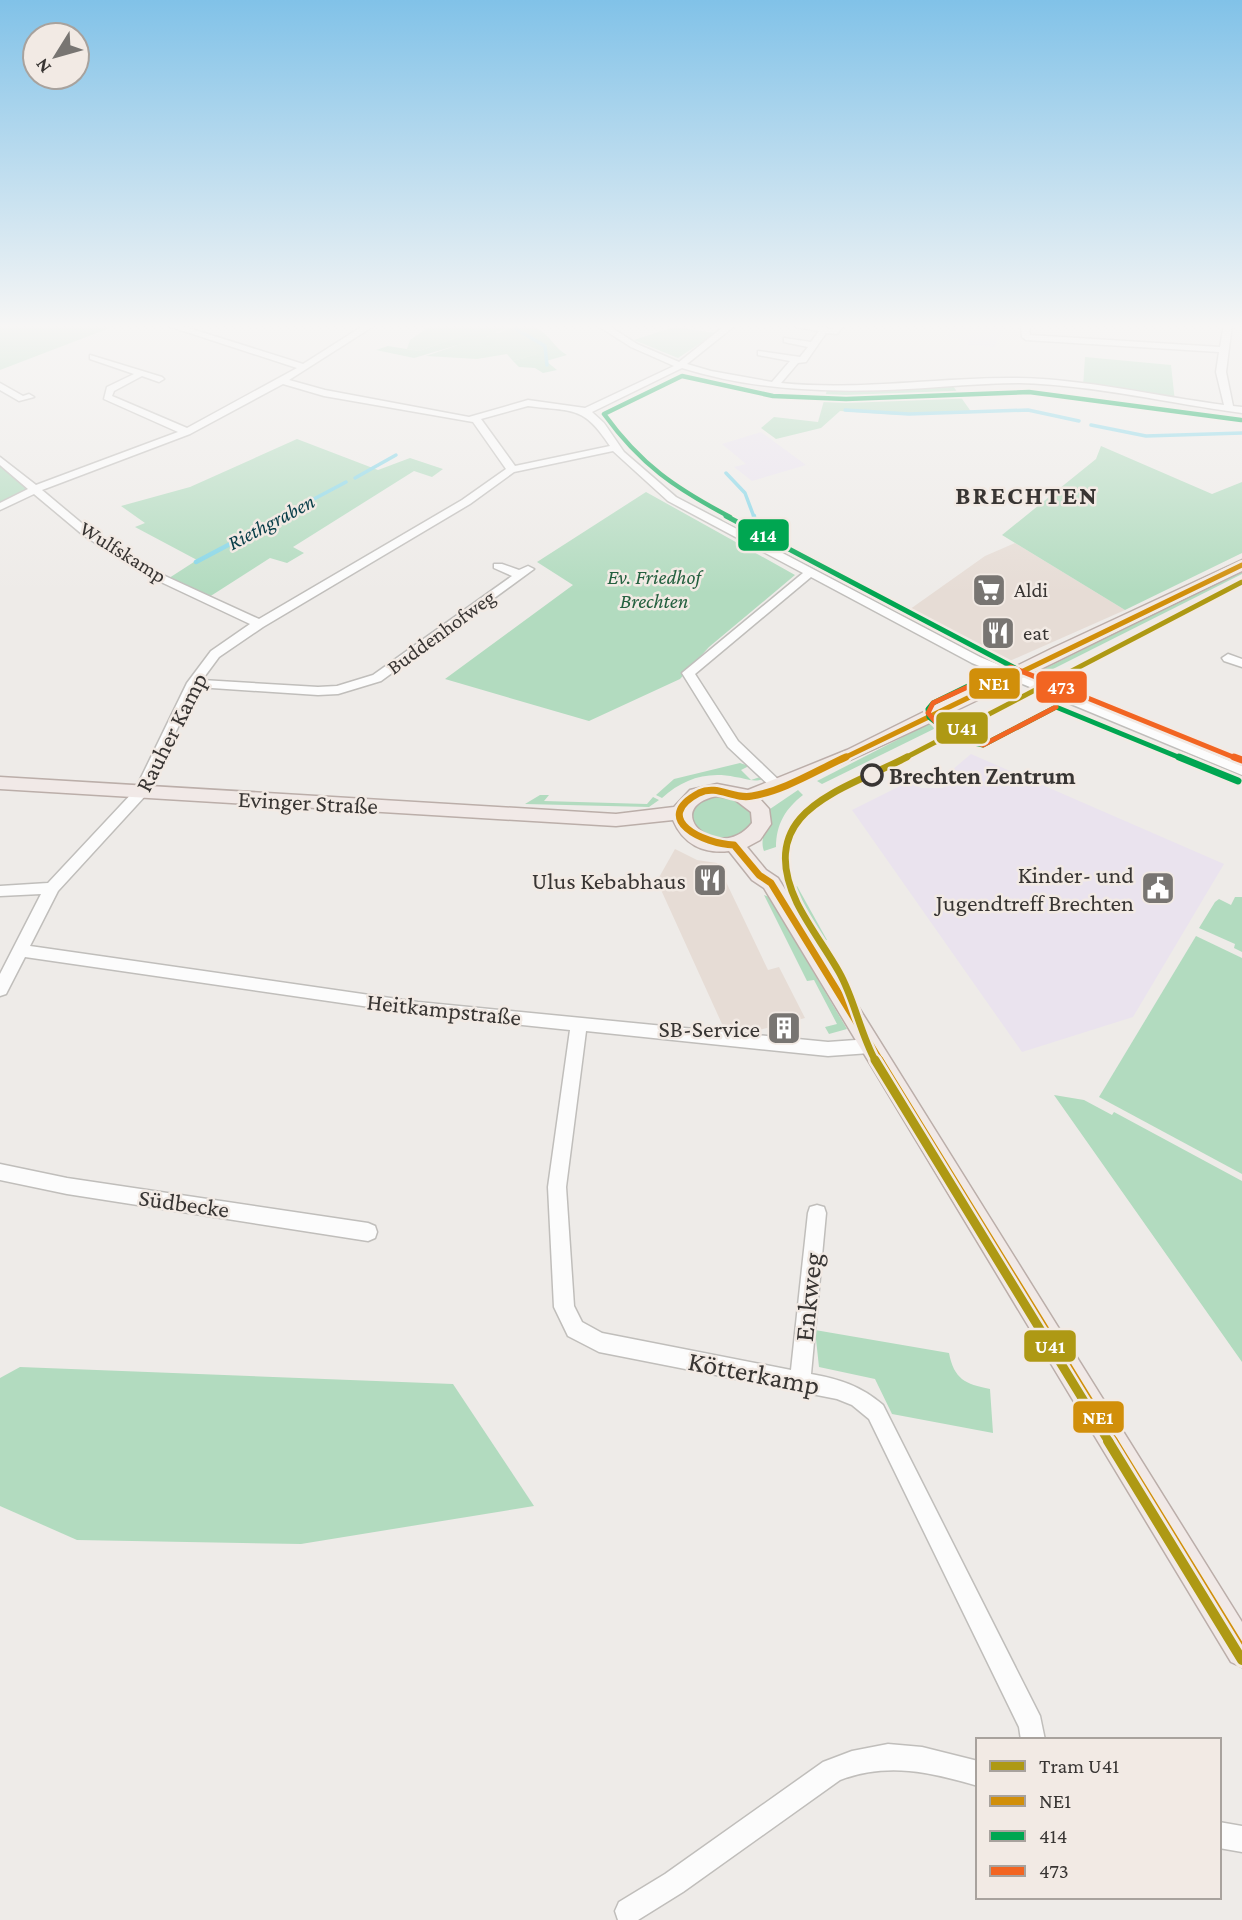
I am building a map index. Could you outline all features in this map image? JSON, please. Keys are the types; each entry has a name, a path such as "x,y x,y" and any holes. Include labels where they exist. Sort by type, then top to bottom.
{"main road":[{"path":"754,803 777,785 853,754 1242,565"},
{"path":"754,803 841,765 853,754"},
{"name":"Evinger Straße","path":"0,783 616,820 629,826 683,821"},
{"path":"728,790 754,803 762,824 743,842 700,841 683,821 689,799 706,791 728,790"},
{"path":"743,842 759,875 771,883 1242,1651"}],"street":[{"path":"145,414 187,432"},
{"path":"0,507 35,489 187,432 221,414"},
{"path":"434,414 477,421 494,414"},
{"path":"589,414 601,425 615,448 641,475 672,499 1010,677 1242,771"},
{"path":"477,421 509,463 511,470 615,448"},
{"name":"Wulfskamp","path":"0,460 88,533 148,572 259,624"},
{"name":"Rauher Kamp","path":"0,990 52,888 142,792 194,683 215,654 259,624 377,557 511,470"},
{"name":"Buddenhofweg","path":"194,683 318,691 338,690 377,678 524,572 498,566"},
{"path":"777,785 733,744 688,673 809,573"},
{"path":"1227,658 1242,663"},
{"path":"0,891 52,888"},
{"name":"Heitkampstraße","path":"20,950 418,1008 828,1049 870,1046"},
{"name":"Kötterkamp","path":"579,1024 557,1187 564,1307 575,1329 599,1342 838,1389 859,1398 876,1412 1031,1725 1033,1738"},
{"name":"Südbecke","path":"0,1172 67,1186 368,1232"},
{"name":"Enkweg","path":"800,1381 817,1213"},
{"path":"628,1911 674,1883 789,1799 832,1771 858,1759 889,1754 920,1756 976,1773"},
{"path":"1221,1835 1242,1839"}],"shaded area":[{"path":"761,432 806,465 752,481 734,467 746,464 722,444"},
{"path":"1015,543 1125,610 1003,664 976,656 899,617 985,556"},
{"path":"971,754 1224,864 1133,1017 1022,1052 852,810 910,781 921,788 943,788 952,779 952,770"},
{"path":"675,849 697,860 717,863 768,970 779,967 805,1018 752,1032 722,1024 657,881"}],"green space":[{"path":"820,414 837,414 821,428 776,439 761,428 774,417 818,422"},
{"path":"879,414 950,414 900,415"},
{"path":"297,439 378,470 410,458 443,469 432,477 414,471 293,547 304,553 287,563 270,558 206,599 166,580 197,560 135,527 145,523 121,506 190,487"},
{"path":"1101,446 1212,494 1242,482 1242,553 1125,610 1002,535 1096,459"},
{"path":"0,460 35,489 0,506"},
{"name":"Ev. Friedhof Brechten","path":"646,492 795,575 709,647 680,679 589,721 445,679 573,585 537,562"},
{"path":"1242,571 1242,574 1047,672 1042,670"},
{"path":"932,722 946,723 822,784 817,781"},
{"path":"740,763 749,766 741,770 751,780 725,775 705,776 687,781 662,798 656,795 674,779"},
{"path":"798,790 803,795 783,817 776,847 764,851 763,836 770,809"},
{"path":"540,795 549,795 544,801 647,804 653,797 659,800 649,807 525,804"},
{"path":"711,795 741,799 756,819 733,841 702,837 688,813"},
{"path":"797,886 827,940 816,942 785,889"},
{"path":"764,895 769,897 847,1029 829,1034 825,1027 837,1024 814,980 807,981"},
{"path":"1235,897 1242,897 1242,952 1234,948 1235,944 1199,928 1215,902 1219,899 1231,905"},
{"path":"1196,936 1242,958 1242,1174 1099,1097"},
{"path":"1054,1095 1084,1100 1112,1115 1114,1112 1242,1181 1242,1362"},
{"path":"815,1330 949,1353 954,1369 962,1379 990,1389 993,1433 892,1414 875,1379 819,1367"},
{"path":"20,1367 453,1384 534,1506 301,1544 77,1540 0,1506 0,1378"}],"waterway":[{"path":"903,414 921,414"},
{"path":"1045,414 1079,421"},
{"path":"1091,425 1146,436 1242,433"},
{"name":"Riethgraben","path":"355,478 396,455"},
{"path":"726,473 745,493 754,517"},
{"name":"Riethgraben","path":"280,517 346,482"},
{"name":"Riethgraben","path":"196,562 283,516"},
{"path":"740,526 754,517"}],"tram line":[{"name":"U41","path":"1242,582 808,808 791,828 785,847 789,885 808,923 845,984 874,1058 1242,1660"}],"transit line":[{"name":"414","path":"605,414 628,447 678,490 1015,668"},
{"name":"414","path":"1193,414 1241,420"},
{"name":"NE1","path":"1242,565 1045,658 879,742 777,787 749,797 704,791 689,801 682,812 681,821 692,835 714,843 734,845 759,875 771,883 1242,1651"},
{"name":"473","path":"1056,707 983,745 959,739 943,731 928,713 933,703 1011,667 1242,760"},
{"name":"414","path":"1005,668 933,703 928,709 929,717 957,739 983,745 1056,707 1238,781"}],"place":[{"name":"Aldi","path":"989,590"},
{"name":"eat","path":"998,633"},
{"name":"Brechten Zentrum","path":"872,775"},
{"name":"Ulus Kebabhaus","path":"710,880"},
{"name":"Kinder- und Jugendtreff Brechten","path":"1158,888"},
{"name":"SB-Service","path":"784,1028"}],"district":[{"name":"BRECHTEN","path":"1027,495"}]}
